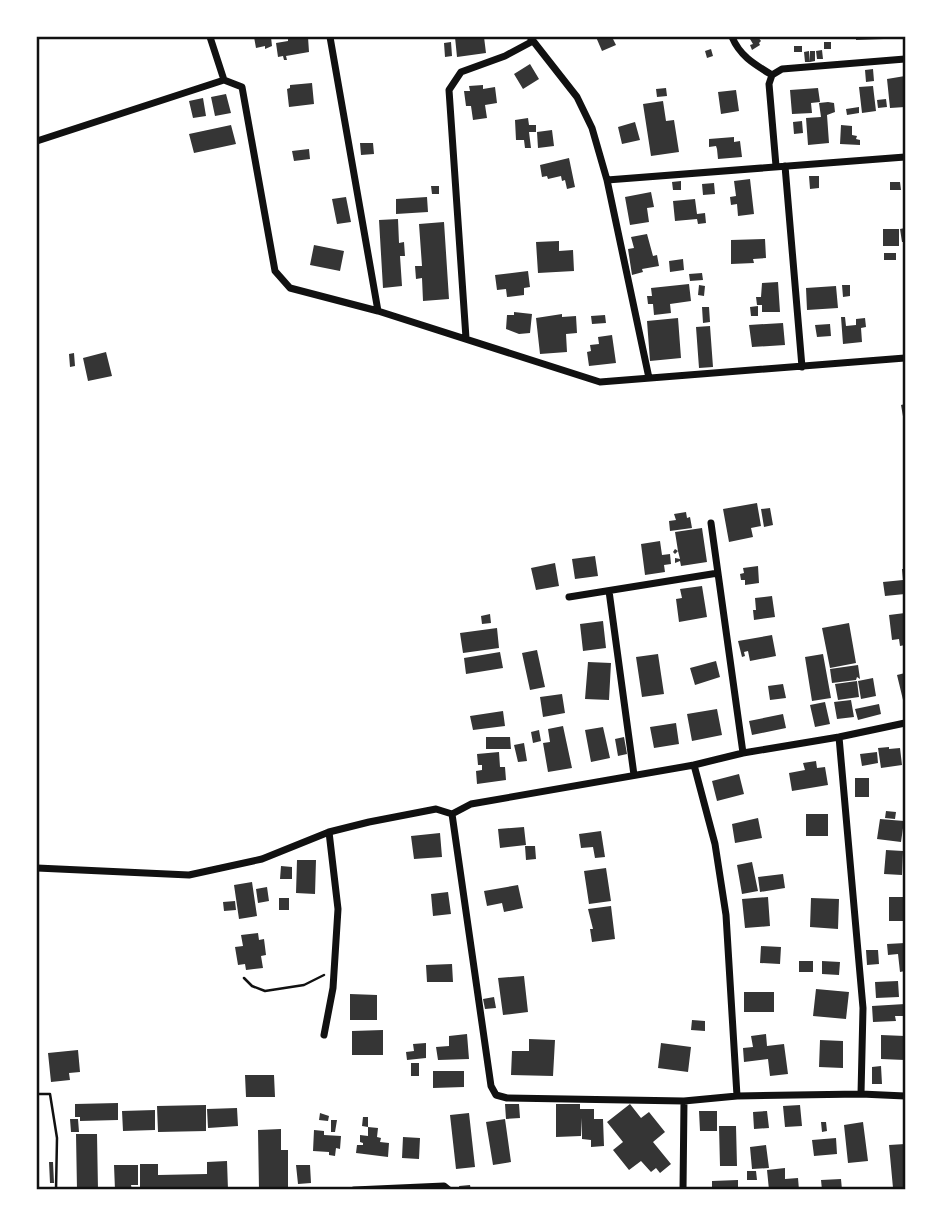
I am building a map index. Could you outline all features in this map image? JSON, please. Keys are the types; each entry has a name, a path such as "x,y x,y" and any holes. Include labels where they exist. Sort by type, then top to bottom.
{"street":[{"path":"210,37 224,80"},
{"path":"330,37 378,311"},
{"path":"732,37 737,49 748,61 772,75"},
{"path":"466,338 449,90 460,72 505,56 532,39 577,97 592,128 607,180 649,378"},
{"path":"776,166 769,84 772,75 782,69 905,59"},
{"path":"37,141 224,80 242,87 275,271 290,288 378,311 600,382 905,358"},
{"path":"607,180 905,157"},
{"path":"785,166 802,367"},
{"path":"711,523 743,753"},
{"path":"569,597 718,573"},
{"path":"609,591 634,775"},
{"path":"37,868 189,875 262,859 329,832 369,822 436,809 452,814 471,804 694,765 743,753 905,723"},
{"path":"839,737 863,1008 861,1094"},
{"path":"694,765 715,844 726,915 737,1096"},
{"path":"452,814 491,1086 496,1095 507,1098 684,1101 737,1096 905,1096"},
{"path":"324,1035 334,971 338,909 329,832"},
{"path":"683,1190 684,1101"},
{"path":"354,1190 444,1186 449,1190"}],"path":[{"path":"244,978 252,986 265,991 304,985 334,971"},
{"path":"37,1094 50,1094 57,1138 56,1190"}],"building":[{"path":"254,37 271,37 272,46 265,49 265,46 256,48"},
{"path":"288,37 308,37 309,52 286,56 287,60 284,60 283,56 278,57 276,43 288,41"},
{"path":"455,37 484,37 486,53 457,57"},
{"path":"596,37 612,37 616,45 602,51"},
{"path":"758,37 761,41 760,45 752,50 750,39"},
{"path":"856,37 884,37 884,39 856,40"},
{"path":"451,42 452,56 445,57 444,43"},
{"path":"824,42 831,42 831,49 824,49"},
{"path":"794,46 802,46 802,52 794,52"},
{"path":"711,49 713,56 707,58 705,51"},
{"path":"822,50 823,59 817,59 816,51"},
{"path":"809,51 810,62 805,62 804,52"},
{"path":"810,51 815,51 815,61 810,62"},
{"path":"530,64 539,79 523,89 514,74"},
{"path":"873,69 874,81 866,82 865,70"},
{"path":"905,76 905,107 890,108 887,79"},
{"path":"312,83 314,104 289,107 287,89 290,85"},
{"path":"483,85 483,89 495,87 497,103 485,105 487,118 473,120 471,106 466,106 464,91 470,91 469,86"},
{"path":"873,86 876,111 862,113 859,87"},
{"path":"666,88 667,96 657,97 656,89"},
{"path":"818,88 820,102 811,103 812,113 792,114 790,90"},
{"path":"736,90 739,111 721,114 718,92"},
{"path":"226,94 231,113 215,116 211,97"},
{"path":"203,98 206,116 193,118 189,101"},
{"path":"886,99 887,107 878,108 877,100"},
{"path":"663,101 666,121 674,120 679,152 651,156 643,104"},
{"path":"819,103 834,103 835,112 827,115 829,143 808,145 806,118 821,117"},
{"path":"859,107 859,113 847,115 846,109"},
{"path":"528,118 529,125 536,125 536,132 529,132 531,148 525,148 524,140 516,140 515,120"},
{"path":"802,121 803,133 794,134 793,122"},
{"path":"635,122 640,140 622,144 618,127"},
{"path":"231,125 236,144 194,153 189,134"},
{"path":"841,125 852,126 852,135 857,136 860,145 840,144"},
{"path":"552,130 554,146 538,148 537,132"},
{"path":"734,137 734,142 740,141 742,157 718,159 716,146 709,147 709,139"},
{"path":"360,143 373,143 374,154 361,155"},
{"path":"309,149 310,159 294,161 292,151"},
{"path":"569,158 575,187 567,189 561,176 548,179 547,176 542,177 540,165"},
{"path":"809,176 819,176 819,188 810,189"},
{"path":"750,179 754,214 738,216 737,204 731,205 730,197 736,196 734,181"},
{"path":"681,181 681,190 673,190 672,182"},
{"path":"890,182 900,182 901,190 890,190"},
{"path":"714,183 715,194 703,195 702,184"},
{"path":"431,186 439,186 439,194 432,194"},
{"path":"651,192 654,207 647,208 649,222 630,225 625,197"},
{"path":"346,197 351,222 337,224 332,199"},
{"path":"427,197 428,212 396,214 396,199"},
{"path":"695,199 697,214 705,213 706,223 698,224 697,219 675,221 673,201"},
{"path":"398,219 399,243 404,242 405,256 400,256 402,286 383,288 379,220"},
{"path":"444,222 449,299 423,301 422,278 416,279 415,266 422,266 419,224"},
{"path":"905,228 905,242 902,242 900,229"},
{"path":"883,229 899,229 899,246 883,246"},
{"path":"647,234 653,256 657,255 659,266 642,269 643,272 632,275 628,249 634,248 631,237"},
{"path":"765,239 766,258 753,259 754,263 731,264 731,240"},
{"path":"559,241 559,251 573,250 574,271 538,273 536,242"},
{"path":"314,245 344,251 340,271 310,265"},
{"path":"884,253 896,253 896,260 884,260"},
{"path":"683,259 684,270 670,272 669,261"},
{"path":"528,271 530,287 524,288 524,295 507,297 506,289 497,290 495,275"},
{"path":"702,273 703,280 690,281 689,274"},
{"path":"778,282 780,312 762,312 762,305 757,305 756,297 761,297 762,283"},
{"path":"689,284 691,301 670,304 671,313 654,315 653,304 648,304 647,296 652,296 651,288"},
{"path":"699,285 705,286 704,296 698,295"},
{"path":"842,285 850,285 850,296 843,297"},
{"path":"836,286 838,308 807,310 806,288"},
{"path":"758,306 758,316 751,316 750,307"},
{"path":"702,307 709,307 710,322 703,323"},
{"path":"514,312 532,314 530,333 519,334 506,329 507,315 514,315"},
{"path":"562,314 562,317 576,316 577,333 566,334 567,352 540,354 536,318"},
{"path":"605,315 606,323 592,324 591,316"},
{"path":"841,317 845,317 846,326 856,325 856,319 865,318 866,327 861,328 862,342 843,344"},
{"path":"678,318 681,358 650,361 647,321"},
{"path":"783,323 785,345 752,347 749,325"},
{"path":"830,324 831,336 817,337 815,325"},
{"path":"710,326 713,367 699,368 696,327"},
{"path":"612,335 616,363 589,366 587,352 591,351 590,345 599,344 598,337"},
{"path":"106,352 112,376 88,381 83,358"},
{"path":"74,353 75,366 70,367 69,354"},
{"path":"905,404 905,422 904,422 901,405"},
{"path":"757,503 761,526 751,528 753,537 729,542 723,509"},
{"path":"770,508 773,525 764,527 761,509"},
{"path":"686,512 692,528 670,531 669,521 676,520 674,514"},
{"path":"702,528 707,562 681,566 680,561 675,563 675,558 680,559 675,532"},
{"path":"660,541 662,555 670,554 671,564 664,565 665,572 645,575 641,544"},
{"path":"595,556 598,576 575,579 572,559"},
{"path":"555,563 559,586 536,590 531,568"},
{"path":"758,566 759,583 745,585 740,574 744,573 743,568"},
{"path":"902,569 905,569 905,594 885,596 883,582 903,580"},
{"path":"702,586 707,617 679,622 676,599 682,598 680,589"},
{"path":"772,596 775,617 754,620 755,598"},
{"path":"905,613 905,645 900,646 899,639 892,640 889,615"},
{"path":"490,614 491,623 482,624 481,616"},
{"path":"603,621 606,648 583,651 580,624"},
{"path":"849,623 856,663 830,668 822,628"},
{"path":"497,628 499,648 463,653 460,633"},
{"path":"772,635 776,656 750,661 748,651 744,652 745,656 742,657 738,641"},
{"path":"537,650 545,687 530,690 522,653"},
{"path":"500,652 503,668 466,674 464,658"},
{"path":"658,654 664,694 642,697 636,657"},
{"path":"823,654 831,698 812,701 805,657"},
{"path":"716,661 720,677 695,685 690,668"},
{"path":"588,662 611,663 609,700 585,699"},
{"path":"858,665 860,679 857,677 856,680 832,683 830,669"},
{"path":"905,673 905,704 904,704 897,675"},
{"path":"873,678 876,696 861,699 858,681"},
{"path":"857,681 859,697 838,700 835,684"},
{"path":"783,684 786,698 770,700 768,686"},
{"path":"562,694 565,713 543,717 540,697"},
{"path":"851,700 854,717 837,719 834,702"},
{"path":"825,702 830,724 815,727 810,705"},
{"path":"879,704 881,714 858,720 855,709"},
{"path":"717,709 722,735 692,741 687,714"},
{"path":"503,711 505,726 473,730 470,716"},
{"path":"783,714 786,728 752,735 749,721"},
{"path":"676,723 679,744 654,748 650,727"},
{"path":"563,726 572,768 548,772 543,743 550,742 548,729"},
{"path":"603,727 610,758 591,762 585,730"},
{"path":"539,730 541,741 533,743 531,732"},
{"path":"486,737 510,737 511,749 486,749"},
{"path":"624,737 627,754 618,756 615,739"},
{"path":"524,743 527,761 518,762 514,745"},
{"path":"878,748 900,748 902,765 881,768"},
{"path":"499,752 500,767 505,767 506,780 477,784 476,771 482,770 482,765 478,765 477,754"},
{"path":"877,752 878,763 862,766 860,754"},
{"path":"816,761 817,768 825,767 828,785 792,791 789,773 805,770 803,763"},
{"path":"739,774 744,794 717,801 712,781"},
{"path":"855,778 869,778 869,797 855,797"},
{"path":"886,811 896,812 895,819 885,818"},
{"path":"806,814 828,814 828,836 806,836"},
{"path":"758,818 762,838 735,843 732,824"},
{"path":"880,819 904,821 901,842 877,839"},
{"path":"524,827 526,845 500,848 498,829"},
{"path":"601,831 605,857 595,858 593,847 581,848 579,834"},
{"path":"440,833 442,857 414,859 411,836"},
{"path":"525,846 535,846 536,859 526,860"},
{"path":"886,850 903,851 902,875 884,874"},
{"path":"297,860 316,860 315,894 296,893"},
{"path":"752,862 758,891 742,894 737,865"},
{"path":"281,866 292,867 292,879 280,879"},
{"path":"606,868 611,901 589,904 584,871"},
{"path":"783,874 785,888 760,892 758,877"},
{"path":"252,882 257,916 239,919 234,885"},
{"path":"518,885 523,908 504,912 502,903 487,906 484,891"},
{"path":"267,887 269,901 258,903 256,889"},
{"path":"448,892 451,914 433,916 431,894"},
{"path":"768,897 770,926 745,928 742,899"},
{"path":"889,897 905,897 905,921 889,921"},
{"path":"279,898 289,898 289,910 279,910"},
{"path":"811,898 839,899 838,929 810,927"},
{"path":"235,901 236,910 224,911 223,902"},
{"path":"611,906 615,939 592,942 590,929 593,929 588,909"},
{"path":"258,933 259,940 264,939 266,955 261,956 263,968 246,970 245,964 238,965 235,947 243,946 241,935"},
{"path":"905,943 905,971 900,972 898,954 888,955 887,944"},
{"path":"761,946 781,947 780,964 760,963"},
{"path":"866,950 878,950 879,964 867,965"},
{"path":"799,961 813,961 813,972 799,972"},
{"path":"822,961 840,962 839,975 822,974"},
{"path":"452,964 453,982 427,982 426,965"},
{"path":"524,976 528,1012 503,1015 498,978"},
{"path":"898,981 899,997 876,998 875,982"},
{"path":"816,989 849,992 846,1019 813,1016"},
{"path":"744,992 774,992 774,1012 744,1012"},
{"path":"350,994 377,995 377,1020 350,1020"},
{"path":"494,997 496,1008 485,1009 483,999"},
{"path":"905,1004 905,1016 895,1016 896,1021 873,1022 872,1006"},
{"path":"692,1020 705,1021 705,1031 691,1030"},
{"path":"383,1030 383,1055 352,1055 352,1031"},
{"path":"467,1034 469,1059 438,1060 436,1047 449,1046 449,1036"},
{"path":"766,1034 767,1046 784,1044 788,1074 770,1076 768,1059 744,1062 743,1048 753,1047 751,1036"},
{"path":"881,1035 905,1036 905,1060 881,1059"},
{"path":"529,1039 555,1040 553,1076 511,1075 512,1051 529,1051"},
{"path":"820,1040 843,1041 843,1068 819,1067"},
{"path":"426,1043 426,1058 407,1060 406,1052 414,1051 413,1044"},
{"path":"661,1043 691,1047 688,1072 658,1068"},
{"path":"78,1050 80,1072 69,1073 70,1080 51,1082 48,1053"},
{"path":"411,1063 419,1063 419,1076 411,1076"},
{"path":"881,1066 882,1084 872,1084 872,1067"},
{"path":"433,1071 464,1071 464,1087 433,1088"},
{"path":"245,1075 274,1075 275,1097 246,1097"},
{"path":"118,1103 118,1120 80,1121 80,1117 75,1117 75,1104"},
{"path":"505,1104 519,1104 520,1118 506,1119"},
{"path":"556,1104 580,1104 580,1109 594,1109 594,1119 603,1119 604,1146 591,1147 591,1140 582,1139 582,1118 581,1136 556,1137"},
{"path":"630,1104 641,1118 649,1112 665,1132 653,1142 671,1164 660,1173 656,1168 651,1172 641,1161 629,1170 613,1150 623,1142 607,1122"},
{"path":"206,1105 206,1131 158,1132 157,1106"},
{"path":"800,1105 802,1126 785,1127 783,1106"},
{"path":"237,1108 238,1126 208,1128 207,1109"},
{"path":"155,1110 155,1130 123,1131 122,1111"},
{"path":"699,1111 717,1111 717,1131 700,1131"},
{"path":"767,1111 769,1128 754,1129 753,1112"},
{"path":"320,1113 329,1116 328,1121 319,1120"},
{"path":"469,1113 475,1167 456,1169 450,1115"},
{"path":"363,1117 368,1117 368,1127 362,1126"},
{"path":"70,1119 78,1119 79,1132 71,1132"},
{"path":"505,1119 511,1162 493,1165 486,1122"},
{"path":"331,1120 337,1120 335,1132 331,1132"},
{"path":"821,1122 826,1122 827,1131 822,1132"},
{"path":"863,1122 868,1161 848,1163 844,1125"},
{"path":"719,1126 736,1126 737,1166 720,1166"},
{"path":"368,1127 378,1128 377,1137 381,1138 380,1142 389,1143 388,1157 356,1153 357,1145 363,1145 360,1135 368,1136"},
{"path":"281,1129 281,1150 288,1150 288,1190 259,1190 258,1130"},
{"path":"314,1130 324,1131 324,1135 341,1136 340,1149 336,1148 335,1156 329,1155 329,1152 313,1151"},
{"path":"76,1134 97,1134 98,1190 77,1190"},
{"path":"403,1137 420,1138 419,1159 402,1158"},
{"path":"836,1138 837,1154 814,1156 812,1140"},
{"path":"905,1144 905,1187 893,1188 889,1145"},
{"path":"766,1145 769,1168 752,1169 750,1147"},
{"path":"227,1161 228,1190 140,1190 140,1164 158,1164 158,1175 207,1174 207,1162"},
{"path":"49,1162 53,1162 54,1183 50,1183"},
{"path":"114,1165 138,1165 138,1185 131,1185 132,1190 115,1190"},
{"path":"296,1165 310,1165 311,1183 298,1184"},
{"path":"785,1168 785,1179 798,1178 799,1190 769,1190 767,1170"},
{"path":"747,1171 756,1171 757,1180 747,1180"},
{"path":"841,1179 842,1190 822,1190 821,1180"},
{"path":"738,1180 738,1190 712,1190 712,1181"},
{"path":"470,1185 471,1190 460,1190 459,1186"}]}
